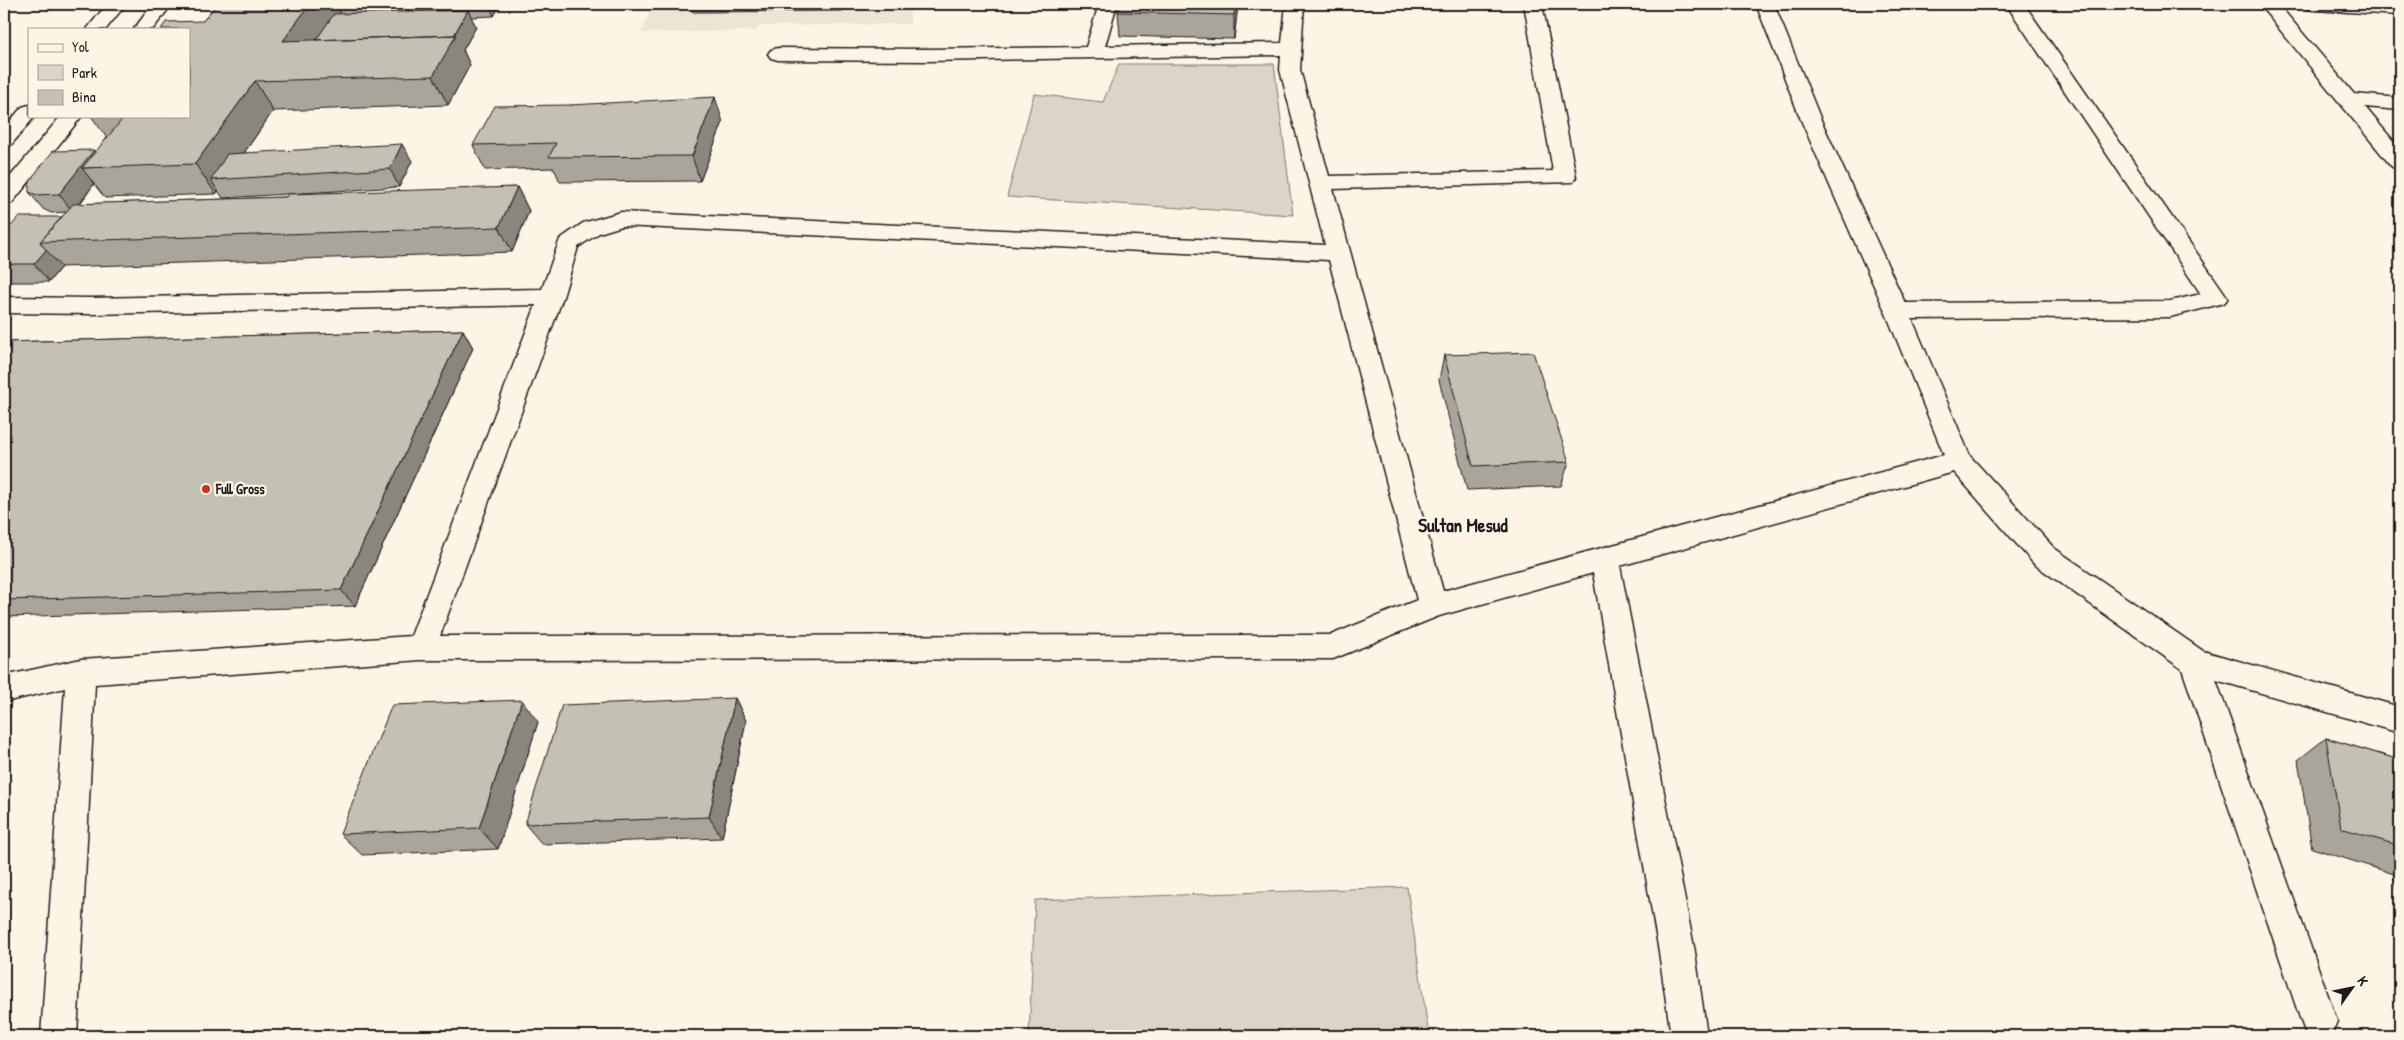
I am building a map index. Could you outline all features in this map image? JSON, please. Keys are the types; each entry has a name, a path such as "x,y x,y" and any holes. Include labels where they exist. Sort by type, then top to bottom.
{"street":[{"path":"97,28 117,4"},
{"path":"144,28 163,4"},
{"path":"1094,52 1108,4"},
{"path":"1295,4 1290,70 1433,606"},
{"path":"1320,183 1564,176 1533,4"},
{"path":"1765,4 1811,120 1897,311 1959,461 2044,556 2194,661 2400,720"},
{"path":"1897,311 2170,308 2216,298 2015,4"},
{"path":"2268,4 2400,162"},
{"path":"2313,4 2400,9"},
{"path":"778,54 927,55 1292,49"},
{"path":"2350,100 2400,104"},
{"path":"4,141 28,112"},
{"path":"4,198 70,118"},
{"path":"421,648 551,297 568,244 591,228 621,219 1339,253"},
{"path":"4,305 92,306 551,297"},
{"path":"4,689 81,672 421,648 1333,647 1433,606 1959,461"},
{"path":"1604,558 1677,952 1689,1036"},
{"path":"2194,661 2319,1021"},
{"path":"58,1036 81,672"}],"shaded area":[{"path":"653,4 910,4 910,24 759,26 757,31 641,33"}],"green space":[{"path":"1119,64 1274,64 1293,215 1007,197 1034,94 1103,102"},
{"path":"1407,887 1429,1036 1029,1036 1035,900"}],"building":[{"path":"217,4 310,4 283,41 456,35 433,76 255,81 195,164 82,168 123,118 190,118 190,28 162,28 166,22 203,21"},
{"path":"1121,4 1236,4 1234,15 1118,12"},
{"path":"468,10 454,35 316,40 334,14"},
{"path":"715,97 692,156 549,157 556,143 473,145 495,106 571,105"},
{"path":"402,144 390,169 211,180 227,154"},
{"path":"94,150 59,194 37,195 29,192 29,184 34,175 53,151"},
{"path":"517,187 499,227 40,242 73,204 286,197 288,194"},
{"path":"19,217 62,217 40,242 46,250 34,264 4,264 4,234"},
{"name":"Full Gross","path":"463,330 341,590 4,600 4,342"},
{"path":"1533,352 1569,462 1473,466 1444,355"},
{"path":"735,698 709,817 525,824 562,705"},
{"path":"522,700 479,828 340,834 392,705"},
{"path":"2326,738 2400,760 2400,846 2341,828"}],"place":[{"name":"Full Gross","path":"206,489"}],"district":[{"name":"Sultan Mesud","path":"1463,525"}]}
